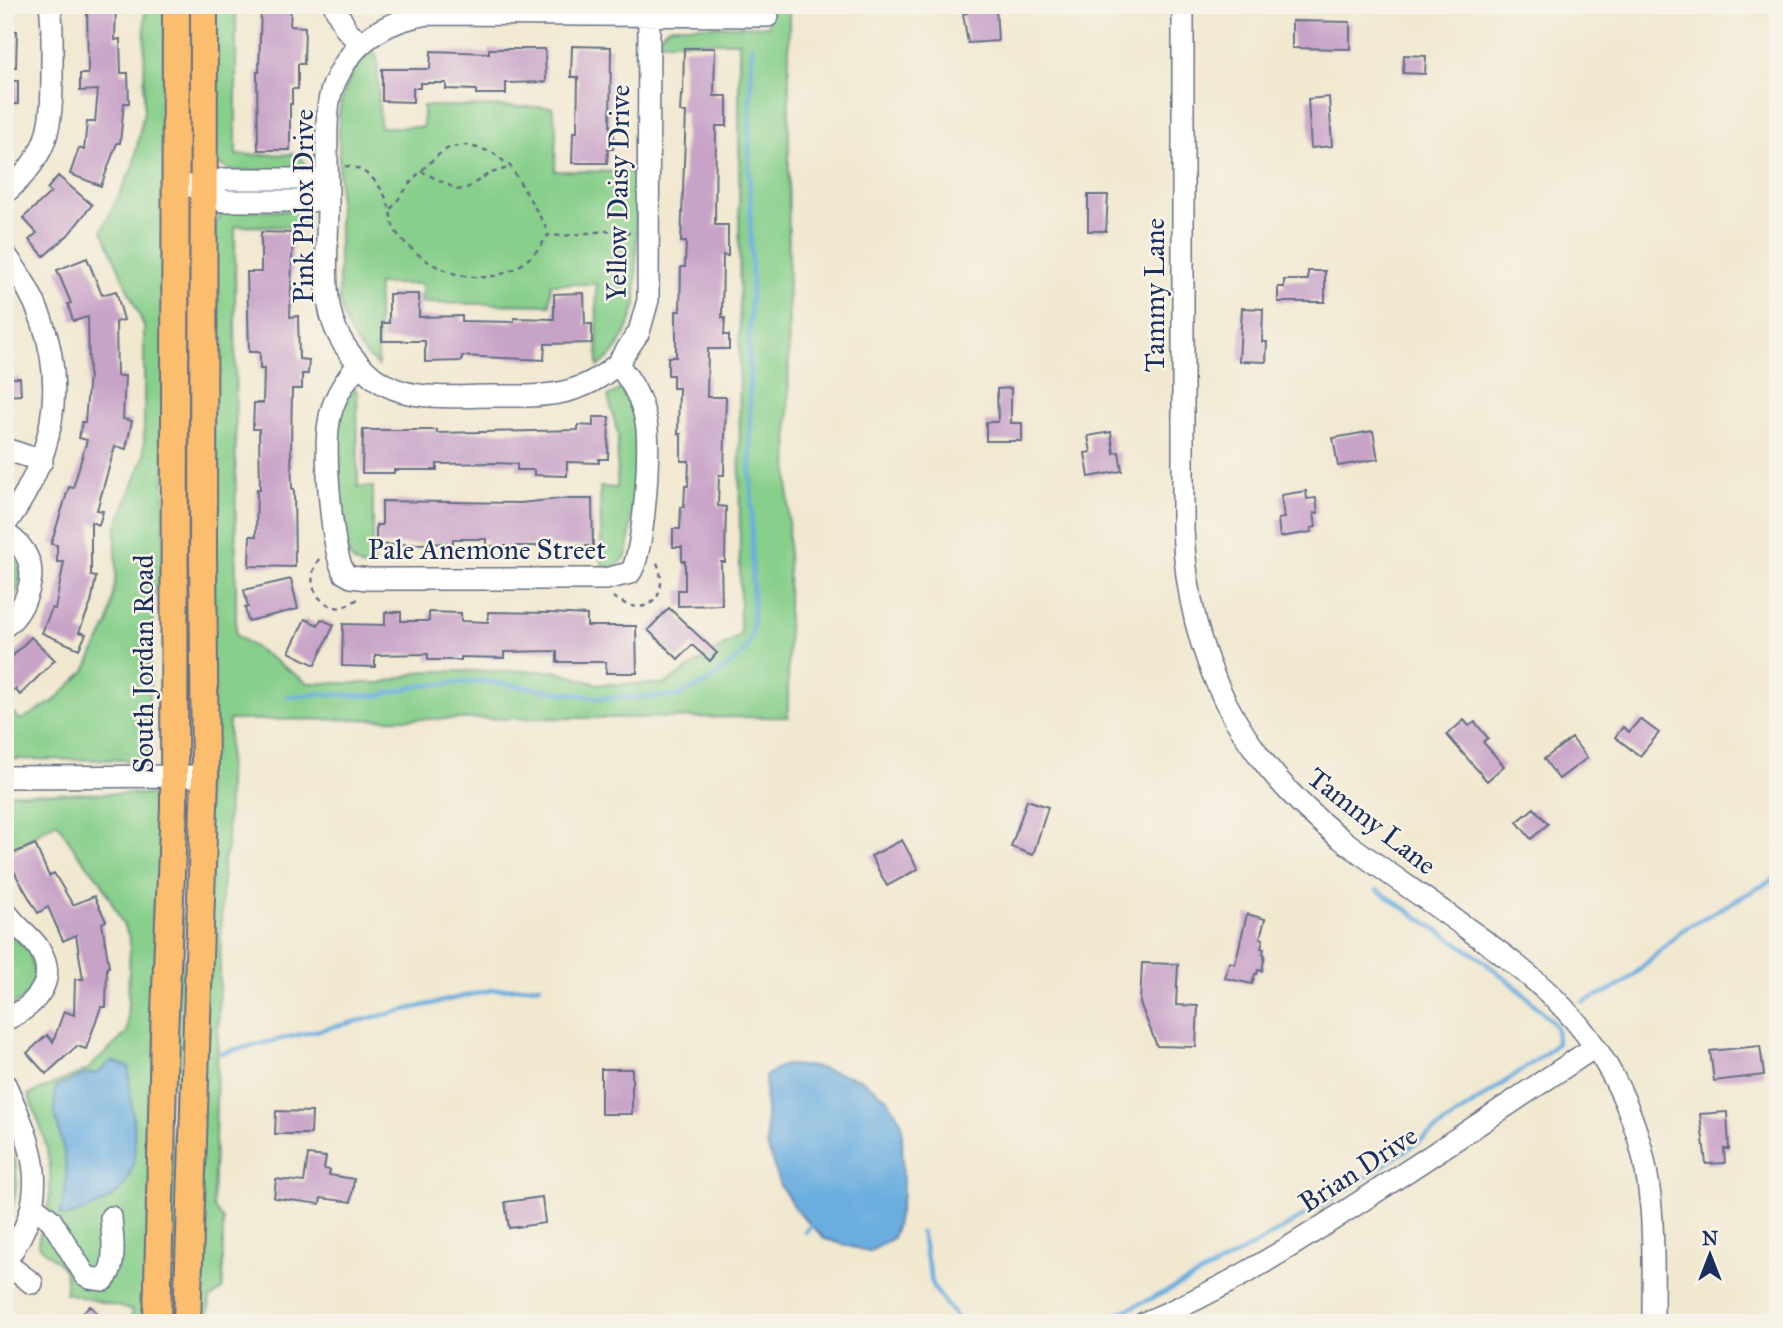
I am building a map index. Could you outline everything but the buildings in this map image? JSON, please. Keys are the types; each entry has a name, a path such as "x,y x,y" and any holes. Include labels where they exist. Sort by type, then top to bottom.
{"main road":[{"name":"South Jordan Road","path":"157,1323 174,776 176,5"},
{"path":"187,1323 205,776 204,5"}],"street":[{"path":"5,192 31,167 49,131 52,106 50,5"},
{"path":"334,5 346,29 360,44 391,24 428,14 649,10 768,16"},
{"name":"Tammy Lane","path":"1183,5 1184,555 1191,611 1200,644 1214,681 1249,743 1298,801 1348,844 1522,968 1572,1014 1595,1046 1620,1090 1632,1119 1649,1180 1653,1224 1653,1323"},
{"name":"Yellow Daisy Drive","path":"617,364 639,332 648,300 649,10"},
{"name":"Pink Phlox Drive","path":"360,44 340,71 330,100 328,191 329,303 340,339 359,364 390,386 407,393 434,396 561,394 595,381 617,364"},
{"path":"176,187 204,186 224,179 312,179 328,191"},
{"path":"5,254 31,296 50,351 54,379 52,410 42,461 27,493 5,525"},
{"name":"Pale Anemone Street","path":"359,364 344,382 336,398 328,433 328,479 342,577 605,579 633,578 638,554 648,440 646,421 636,391 617,364"},
{"path":"5,449 42,461"},
{"path":"5,533 28,558 31,577 17,614 5,626"},
{"path":"5,777 205,776"},
{"path":"5,910 38,947 46,973 42,990 35,1002 5,1020"},
{"name":"Brian Drive","path":"1144,1323 1212,1292 1270,1259 1399,1178 1595,1046"},
{"path":"5,1084 31,1148 35,1171 32,1205 20,1240 5,1263 32,1283"},
{"path":"32,1205 51,1220 85,1275 97,1280 107,1277 110,1270 111,1217"}],"path":[{"path":"390,210 404,189 442,152 458,145 475,146 492,152 511,167 548,235"},
{"path":"345,166 356,167 369,175 383,192 390,210 391,223 408,246 440,269 466,277 491,276 510,270 529,258 548,235"},
{"path":"421,171 458,190 471,187 488,174 511,167"},
{"path":"548,235 605,231 631,233"},
{"path":"320,555 313,568 311,581 314,591 324,602 341,608 368,596"},
{"path":"608,596 631,607 644,606 654,600 663,583 662,571 655,557"}],"green space":[{"path":"145,5 165,5 164,547 161,578 155,590 150,655 148,755 144,759 134,760 5,759 5,706 21,720 54,701 85,671 109,622 116,576 116,529 144,456 144,326 102,230 133,167 144,111"},
{"path":"214,5 236,5 236,155 299,154 308,169 232,171 220,165 215,156"},
{"path":"768,5 789,5 788,717 229,720 227,850 223,863 213,1207 223,1219 223,1288 210,1299 208,1323 197,1323 215,225 221,215 230,210 307,211 308,227 235,226 236,635 308,683 381,683 424,671 554,671 597,684 665,684 740,635 739,42 659,42 663,31 673,26 768,26"},
{"path":"372,49 377,56 380,127 423,127 423,106 552,107 556,127 555,171 637,172 636,305 626,333 614,353 598,367 596,284 551,284 550,305 422,303 422,284 378,284 378,366 357,343 347,327 339,297 339,113 350,78"},
{"path":"191,237 191,562 185,561 185,268"},
{"path":"355,388 358,487 373,487 373,568 360,566 350,557 342,514 339,428 344,407"},
{"path":"621,389 635,417 637,470 627,554 620,563 602,568 600,487 617,488 618,434 608,396"},
{"path":"6,553 18,564 20,580 5,613"},
{"path":"5,793 145,794 153,796 162,805 147,1323 131,1323 132,1310 65,1293 63,1269 38,1244 48,1207 50,1177 47,1150 28,1095 87,1070 127,1033 130,938 101,881 77,853 57,822 5,854"},
{"path":"179,917 183,917 186,1054 178,1323 167,1323"},
{"path":"5,930 29,951 35,975 29,994 5,1011"},
{"path":"5,1129 13,1153 16,1190 5,1226"}],"water":[{"path":"112,1061 129,1067 135,1135 132,1168 126,1182 110,1199 66,1217 60,1215 66,1173 64,1150 55,1115 56,1087 86,1074 98,1073"},
{"path":"784,1065 816,1067 860,1079 887,1098 902,1123 903,1195 893,1238 869,1252 825,1239 797,1211 780,1185 767,1145 765,1076"}],"waterway":[{"path":"288,697 318,694 377,696 418,686 483,681 602,698 677,696 706,683 741,656 752,633 753,610 749,340 752,280 749,155 752,45"},
{"path":"1583,1002 1621,985 1682,930 1778,877"},
{"path":"1096,1323 1215,1266 1328,1201 1437,1129 1557,1043 1556,1028 1552,1021 1517,988 1477,956 1377,890"},
{"path":"221,1053 491,990 540,986"},
{"path":"805,1232 814,1222"},
{"path":"921,1232 933,1287 957,1319 1002,1323"}]}
